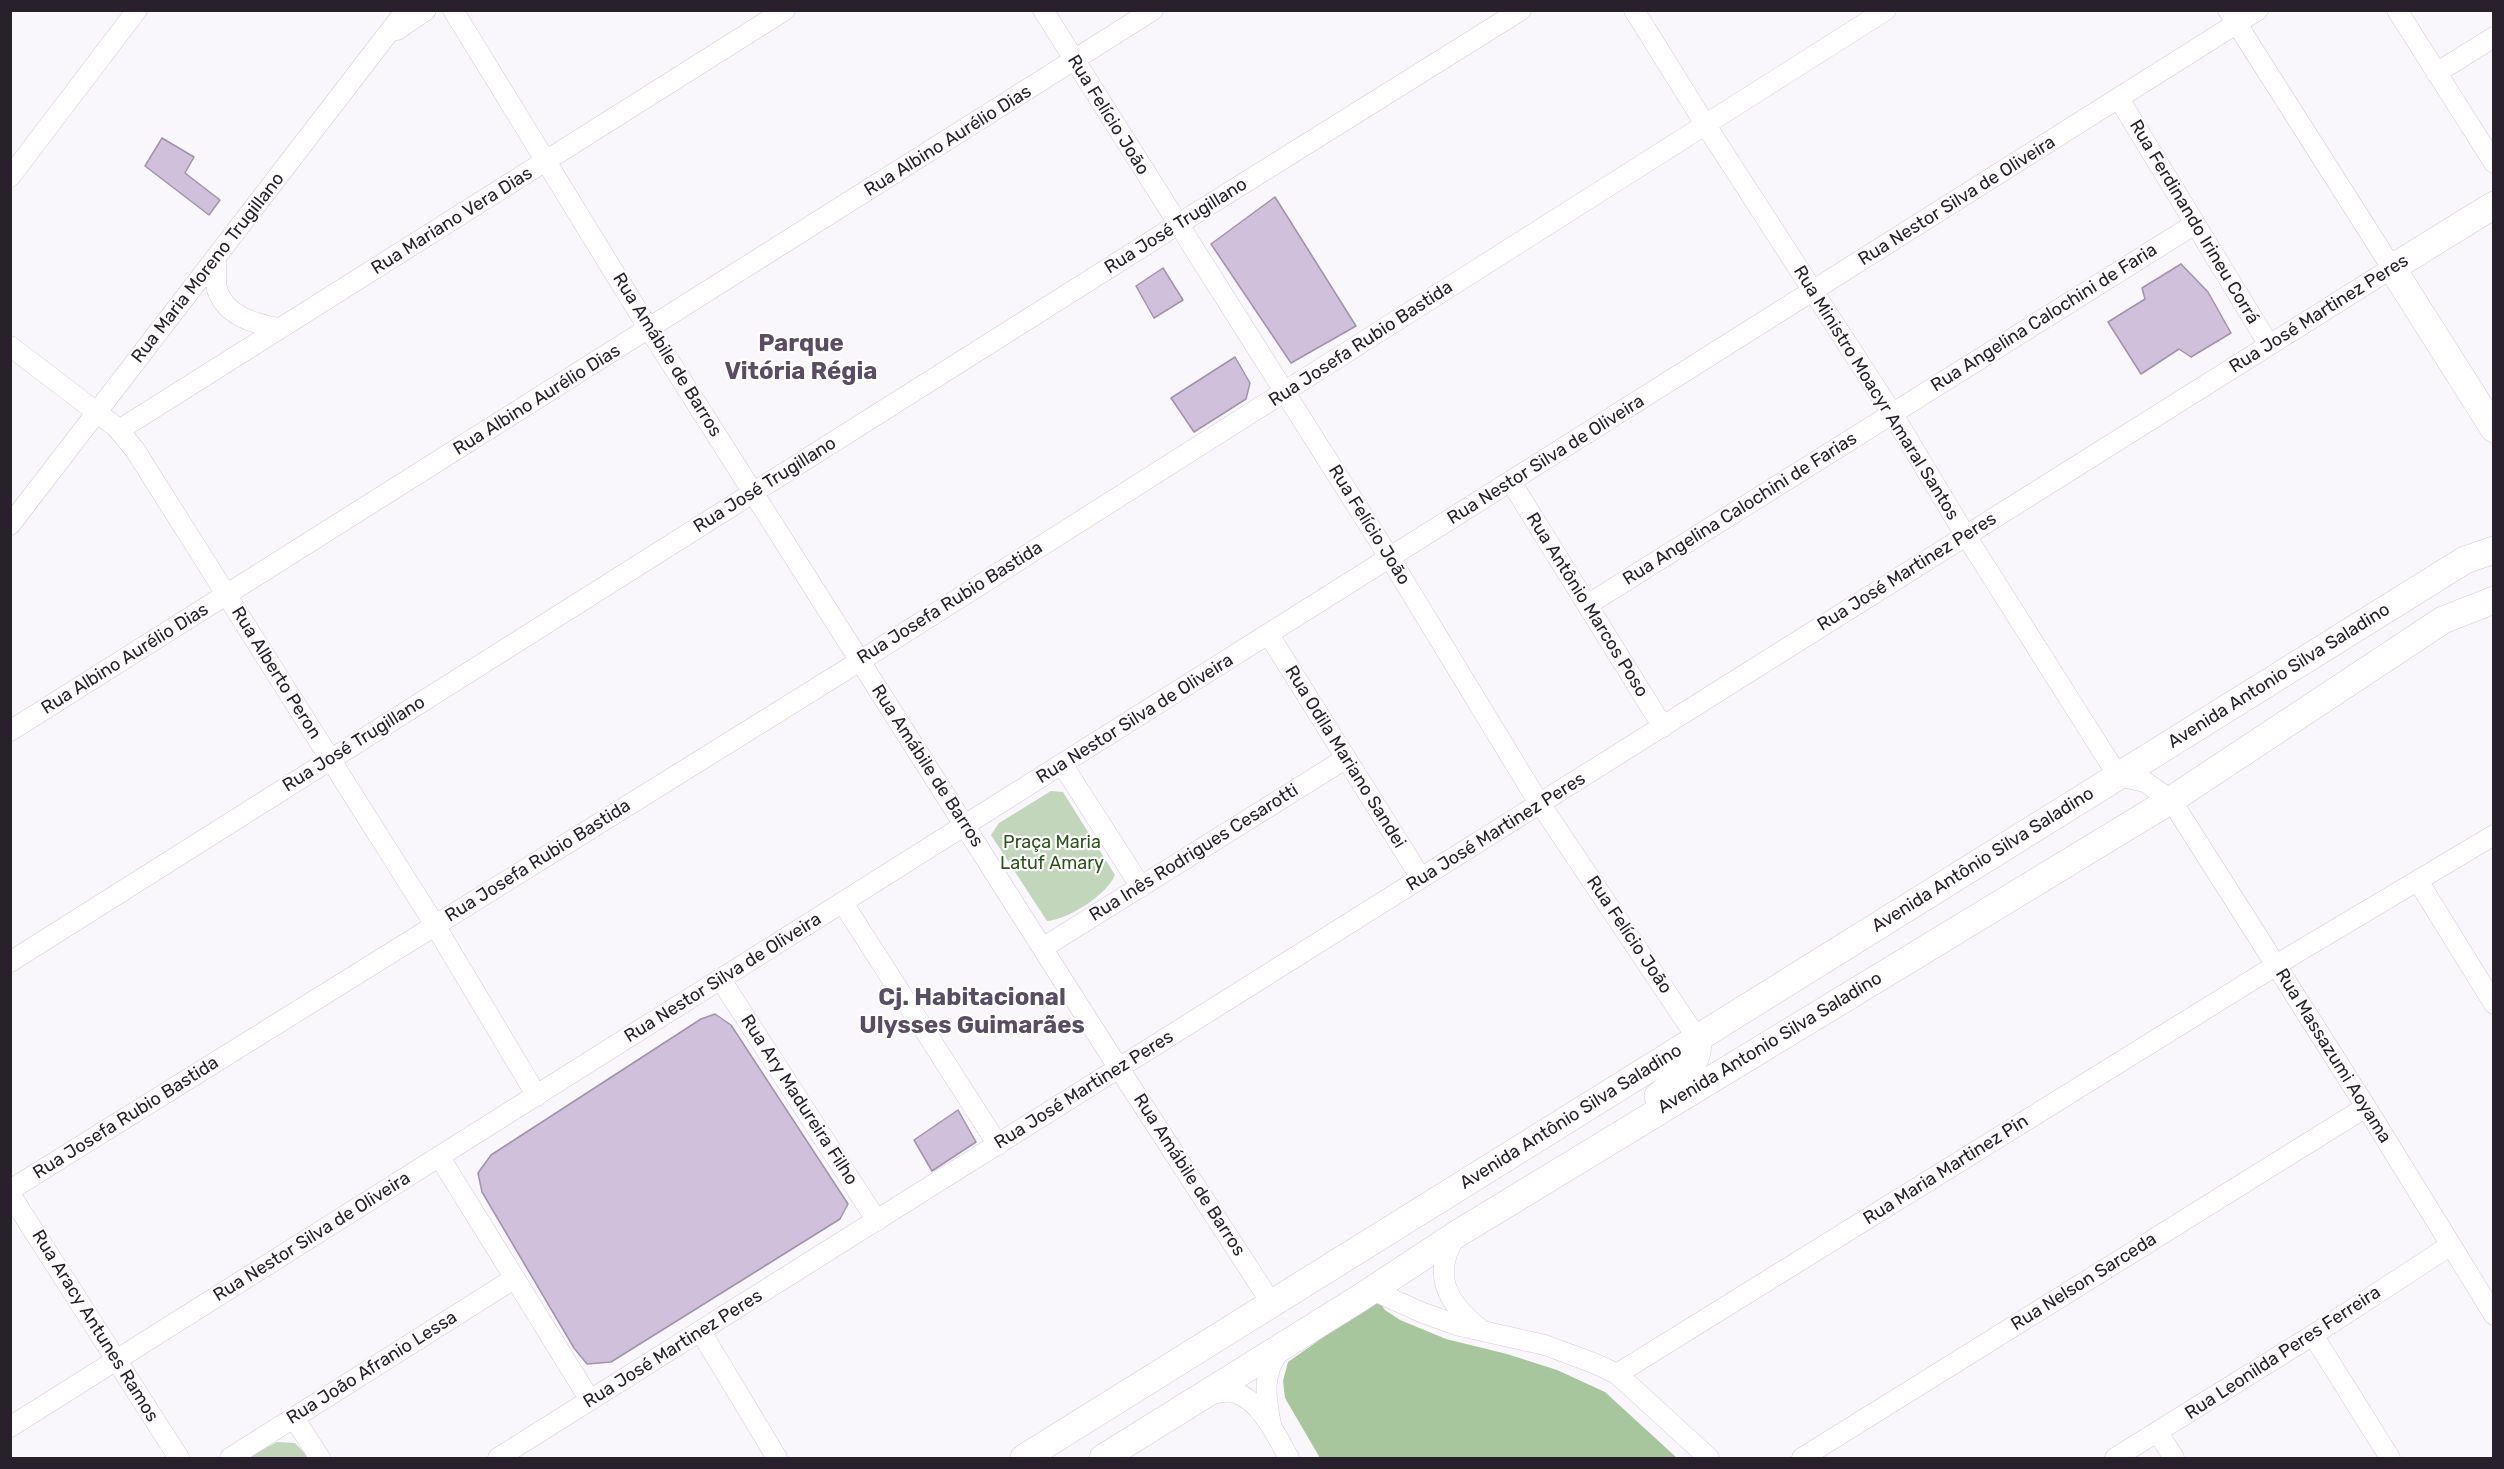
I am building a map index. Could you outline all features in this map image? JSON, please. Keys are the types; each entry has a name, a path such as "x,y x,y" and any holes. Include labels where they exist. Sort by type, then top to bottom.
{"main road":[{"name":"Rua José Martinez Peres","path":"2392,268 2493,205"},
{"path":"2392,268 2493,429"},
{"name":"Avenida Antonio Silva Saladino","path":"2118,776 2465,560 2493,549"},
{"name":"Avenida Antonio Silva Saladino","path":"1372,1290 1539,1183 2171,800 2443,620 2493,600"},
{"name":"Avenida Antônio Silva Saladino","path":"1024,1458 2118,776"},
{"path":"1539,1183 1682,1078 1696,1056 1699,1048 1697,1038"},
{"path":"1102,1458 1372,1290"}],"street":[{"path":"10,177 137,10"},
{"name":"Rua Maria Moreno Trugillano","path":"10,525 406,10"},
{"path":"382,40 426,10"},
{"name":"Rua Amábile de Barros","path":"453,10 650,330 1272,1305"},
{"name":"Rua Mariano Vera Dias","path":"119,430 546,163 785,10"},
{"name":"Rua Felício João","path":"1043,10 1541,803 1697,1038"},
{"name":"Rua Albino Aurélio Dias","path":"10,731 650,330 1154,10"},
{"name":"Rua José Trugillano","path":"10,962 1521,10"},
{"name":"Rua Ministro Moacyr Amaral Santos","path":"1634,10 1892,413 1965,535 2118,776"},
{"name":"Rua Josefa Rubio Bastida","path":"10,1192 1285,393 1886,10"},
{"name":"Rua Nestor Silva de Oliveira","path":"10,1427 2120,99 2232,17 2258,10"},
{"path":"2397,10 2493,164"},
{"path":"2232,17 2392,268"},
{"path":"2436,73 2493,36"},
{"name":"Rua Ferdinando Irineu Corrá","path":"2120,99 2269,345"},
{"name":"Rua Angelina Calochini de Faria","path":"1892,413 2195,224"},
{"path":"216,259 217,289 231,311 258,325 279,328"},
{"name":"Rua José Martinez Peres","path":"498,1458 2392,268"},
{"name":"Rua Alberto Peron","path":"10,346 119,430 135,450 435,924 537,1096"},
{"name":"Rua Angelina Calochini de Farias","path":"1587,605 1892,413"},
{"name":"Rua Antônio Marcos Poso","path":"1511,482 1663,727"},
{"name":"Rua Odila Mariano Sandei","path":"1269,635 1421,878"},
{"name":"Rua Inês Rodrigues Cesarotti","path":"1044,947 1345,759"},
{"path":"1062,764 1140,887"},
{"path":"2118,776 2145,782 2171,800"},
{"name":"Rua Massazumi Aoyama","path":"2171,800 2366,1107 2493,1315"},
{"name":"Rua Maria Martinez Pin","path":"1617,1374 2276,966 2493,835"},
{"path":"2418,881 2493,1004"},
{"path":"843,903 998,1145"},
{"name":"Rua Ary Madureira Filho","path":"721,980 877,1221"},
{"name":"Rua Nelson Sarceda","path":"1802,1458 2366,1107"},
{"path":"439,1156 590,1400"},
{"name":"Rua Aracy Antunes Ramos","path":"10,1192 179,1458"},
{"path":"1457,1234 1447,1249 1443,1270 1446,1287 1453,1304 1481,1330"},
{"name":"Rua Leonilda Peres Ferreira","path":"2115,1458 2313,1335 2451,1245"},
{"name":"Rua João Afranio Lessa","path":"230,1458 514,1278"},
{"path":"1372,1290 1423,1313 1460,1326 1545,1345 1617,1374 1709,1458"},
{"path":"701,1332 777,1458"},
{"path":"2313,1335 2390,1458"},
{"path":"1272,1429 1266,1388 1273,1359 1283,1346"},
{"path":"1204,1396 1228,1391 1239,1394 1257,1409 1289,1458"},
{"path":"294,1418 320,1458"},
{"path":"2158,1433 2174,1458"}],"green space":[{"name":"Praça Maria Latuf Amary","path":"1051,791 1063,792 1115,875 1111,883 1086,905 1065,916 1047,921 991,835 999,823"},
{"path":"1372,1303 1380,1303 1385,1310 1400,1320 1446,1339 1507,1354 1557,1370 1605,1392 1677,1458 1320,1458 1285,1398 1283,1381 1288,1362"},
{"path":"277,1442 295,1443 309,1458 247,1458"}],"building":[{"path":"162,138 194,157 185,173 220,200 209,215 145,166"},
{"path":"1275,197 1356,326 1291,363 1211,244"},
{"path":"2181,264 2208,292 2231,333 2191,357 2179,349 2141,374 2108,322 2145,299 2142,288"},
{"path":"1163,268 1183,300 1154,318 1136,286"},
{"path":"1235,357 1250,383 1246,399 1194,432 1171,398"},
{"path":"715,1014 731,1025 848,1204 840,1219 611,1362 587,1364 574,1348 482,1192 478,1173 491,1155 701,1019"},
{"path":"958,1110 976,1142 932,1171 914,1140"}],"district":[{"name":"Parque Vitória Régia","path":"801,358"},
{"name":"Cj. Habitacional Ulysses Guimarães","path":"972,1012"}]}
